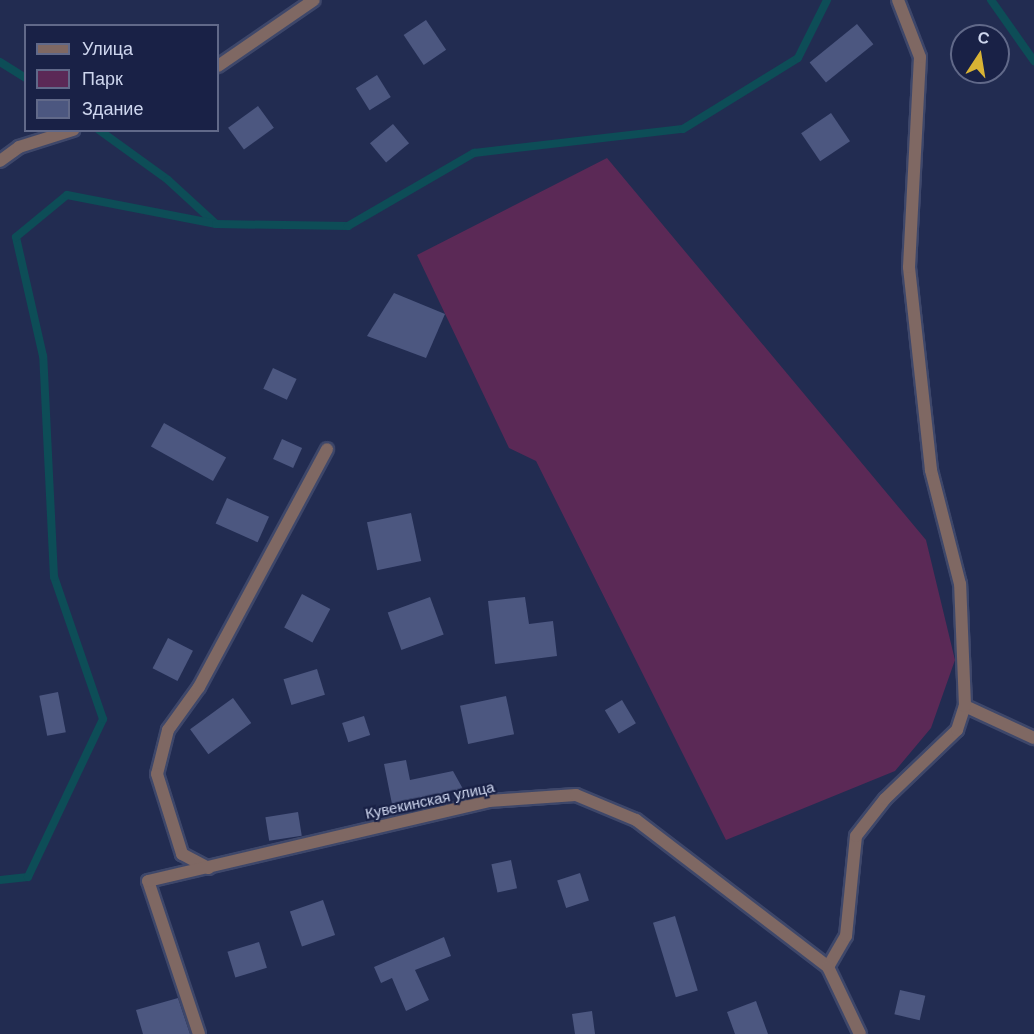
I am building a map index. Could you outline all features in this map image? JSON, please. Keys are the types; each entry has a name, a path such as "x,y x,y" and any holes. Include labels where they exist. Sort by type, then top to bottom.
{"street":[{"path":"219,65 314,0"},
{"path":"828,968 846,936 856,836 885,799 957,730 965,706 960,584 931,470 909,267 920,57 898,0"},
{"path":"0,161 19,147 67,132"},
{"path":"208,868 182,854 157,774 168,730 199,687 327,449"},
{"path":"965,706 1034,738"},
{"name":"Кувекинская улица","path":"199,1034 148,881 489,801 576,795 636,820 828,968 860,1034"}],"green space":[{"path":"607,158 926,540 955,660 931,728 895,771 726,840 536,461 509,448 417,255"}],"building":[{"path":"426,20 446,50 424,65 404,35"},
{"path":"857,24 873,44 826,83 810,62"},
{"path":"377,75 391,97 370,110 356,88"},
{"path":"258,106 274,128 244,150 228,128"},
{"path":"831,113 850,141 820,161 801,133"},
{"path":"393,124 409,143 386,162 370,143"},
{"path":"394,293 445,314 426,358 367,336"},
{"path":"273,368 297,379 287,400 263,389"},
{"path":"164,423 226,457 213,481 151,447"},
{"path":"282,439 302,448 293,468 273,459"},
{"path":"227,498 269,517 258,542 216,524"},
{"path":"411,513 421,561 377,570 367,522"},
{"path":"302,594 330,609 312,643 284,628"},
{"path":"430,597 444,635 401,650 388,612"},
{"path":"525,597 529,624 553,621 557,656 495,664 488,601"},
{"path":"168,638 193,651 178,681 153,668"},
{"path":"317,669 325,695 291,705 284,679"},
{"path":"58,692 66,732 47,736 39,696"},
{"path":"506,696 514,734 468,744 460,706"},
{"path":"233,698 251,723 208,754 190,729"},
{"path":"622,700 636,723 619,733 605,710"},
{"path":"364,716 370,735 348,742 342,723"},
{"path":"406,760 410,780 453,771 463,789 392,804 384,764"},
{"path":"298,812 302,836 269,841 265,817"},
{"path":"511,860 517,888 497,893 491,864"},
{"path":"580,873 589,901 566,908 557,880"},
{"path":"323,900 335,935 302,946 290,911"},
{"path":"675,916 698,991 676,997 653,923"},
{"path":"444,937 451,956 415,970 429,1000 406,1011 392,978 381,983 374,967"},
{"path":"259,942 267,968 235,977 227,952"},
{"path":"900,990 925,996 920,1020 894,1014"},
{"path":"178,998 190,1034 143,1034 136,1010"},
{"path":"756,1001 768,1034 735,1034 727,1012"},
{"path":"592,1011 595,1034 575,1034 572,1014"}],"waterway":[{"path":"0,880 28,877 103,719 54,577 43,356 16,237 67,195 216,224 348,226 474,153 683,129 798,58 827,0"},
{"path":"991,0 1034,61"},
{"path":"0,62 24,77"},
{"path":"102,132 168,180 215,223"}]}
